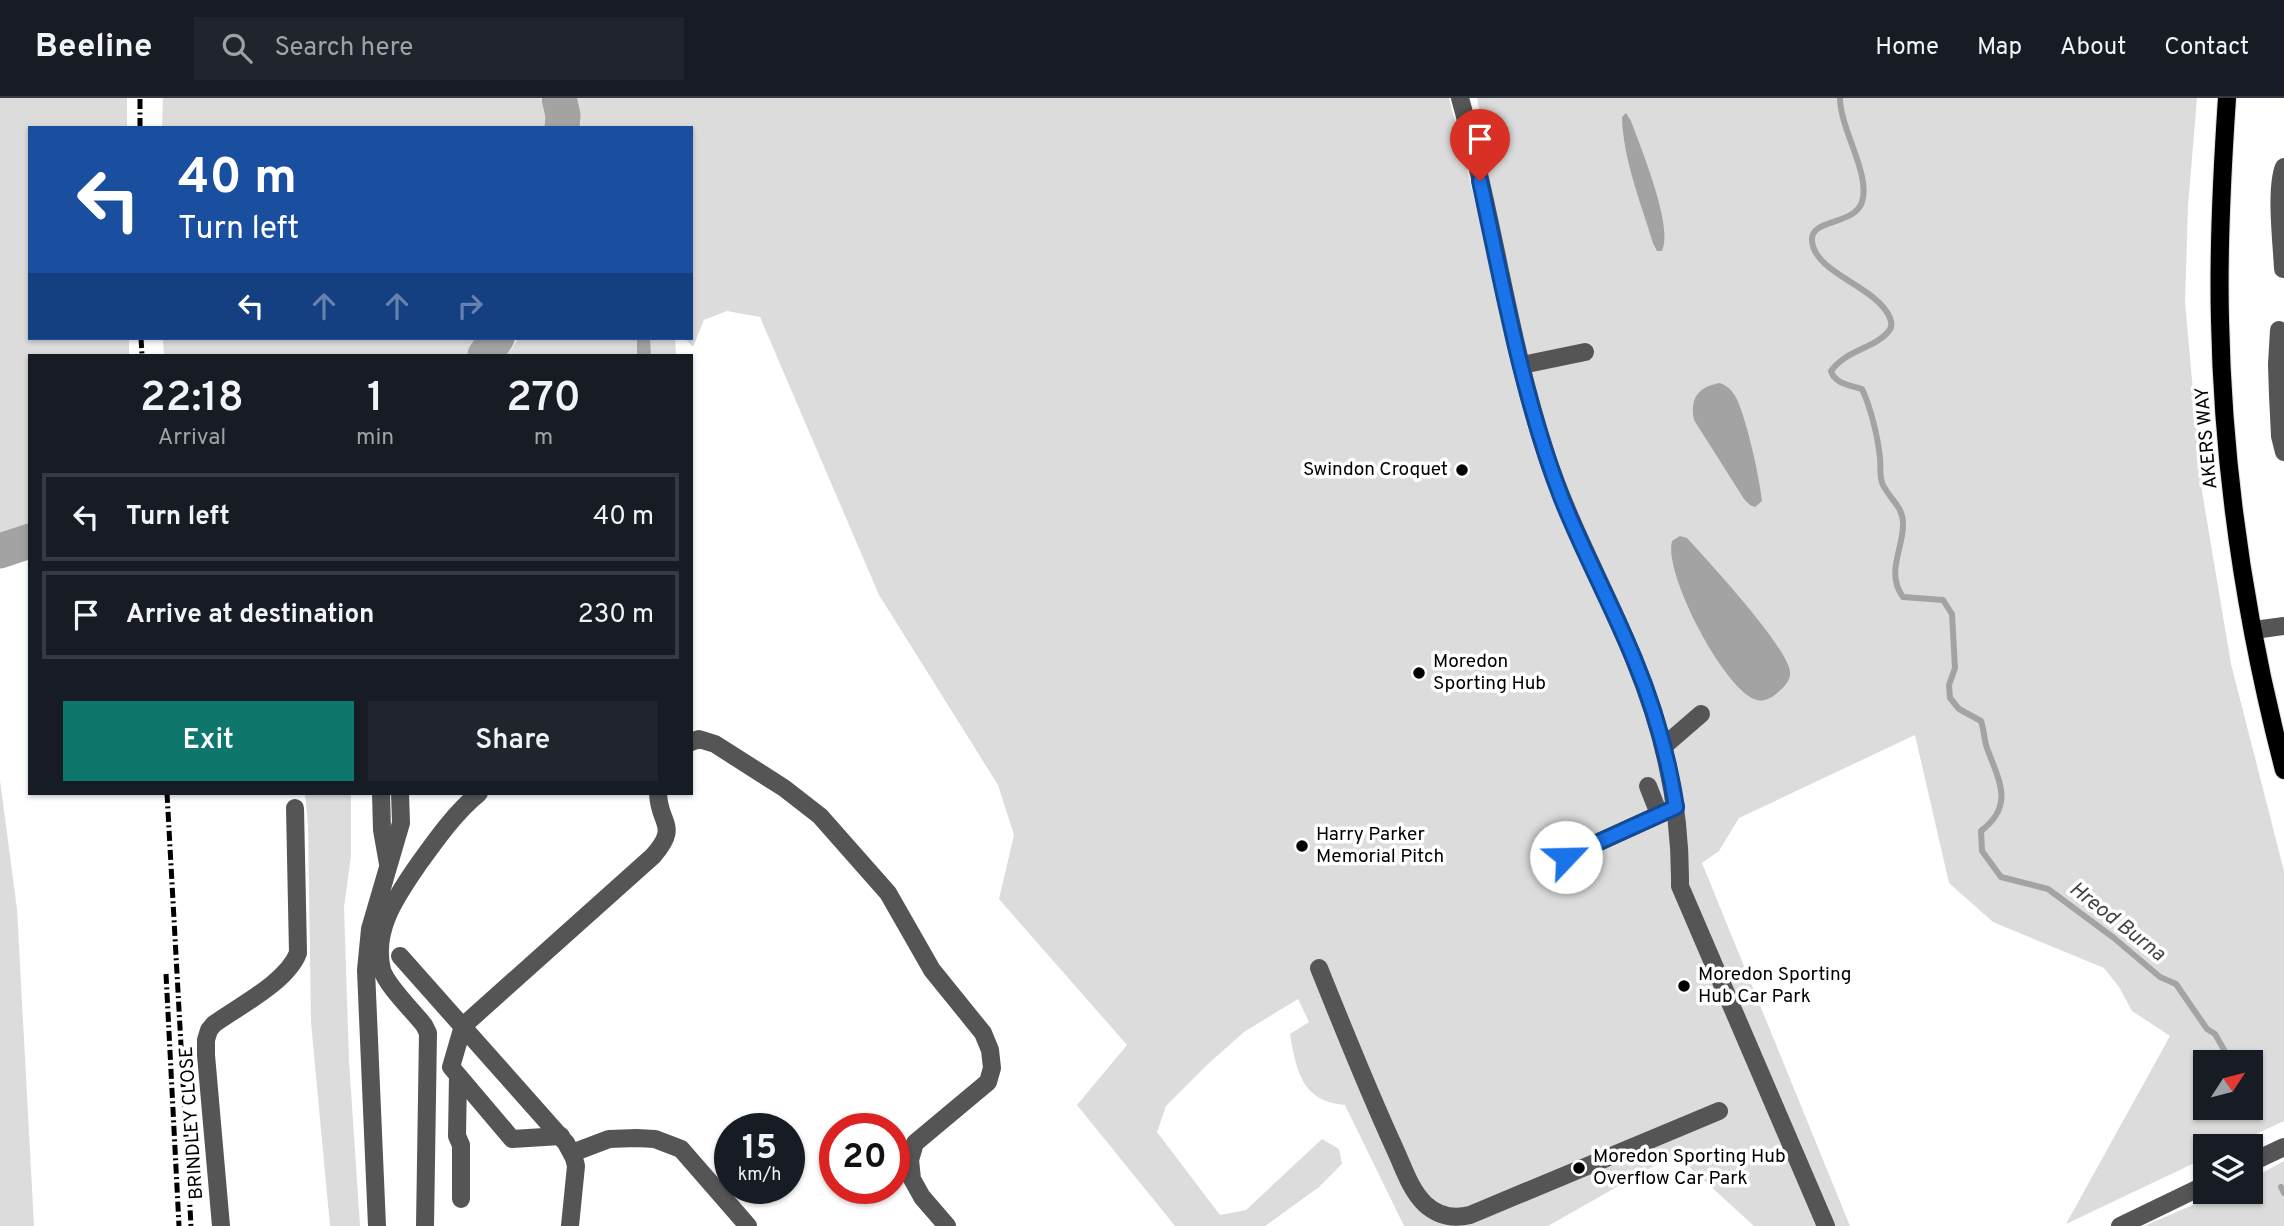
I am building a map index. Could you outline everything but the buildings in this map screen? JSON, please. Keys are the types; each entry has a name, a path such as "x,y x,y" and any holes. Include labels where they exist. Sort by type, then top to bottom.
{"main road":[{"name":"AKERS WAY","path":"2227,98 2220,220 2222,365 2232,488 2254,630 2284,770"}],"street":[{"path":"1460,98 1535,416 1562,499 1634,659 1664,746 1667,811 1680,852 1680,886 1826,1226"},
{"path":"2283,269 2281,174 2284,167"},
{"path":"2279,330 2277,364 2281,395 2280,436 2284,452"},
{"path":"1522,365 1585,352"},
{"path":"2254,630 2284,626"},
{"path":"1664,746 1701,714"},
{"path":"693,740 699,739 715,744 784,788 820,816 888,893 932,970 983,1033 990,1050 992,1068 988,1082 915,1143 910,1160 912,1179 922,1197 947,1226"},
{"path":"1648,786 1667,811"},
{"path":"382,795 382,830 388,868"},
{"path":"377,1226 366,970 370,929 401,823 400,795"},
{"path":"425,1226 428,1033 385,976 380,948 382,931 389,910 400,891 453,817 477,795"},
{"path":"561,1136 512,1139 451,1067 463,1026 660,849 666,841 667,828 656,795"},
{"name":"BRINDLEY CLOSE","path":"220,1226 206,1040 214,1024 277,980 295,961 298,953 295,808"},
{"path":"1566,857 1667,811"},
{"path":"400,956 561,1136 572,1153 576,1167 570,1221"},
{"path":"1319,968 1374,1104 1410,1182 1427,1206 1448,1217 1470,1215 1719,1111"},
{"path":"458,1076 457,1136 461,1145 461,1199"},
{"path":"572,1153 609,1139 636,1138 655,1139 681,1149 748,1226"},
{"path":"2263,1157 2284,1147"},
{"path":"2120,1226 2193,1191"}],"shaded area":[{"path":"0,98 127,98 127,126 28,126 28,340 129,340 129,354 28,354 28,535 0,542"},
{"path":"163,98 540,98 552,120 552,126 162,126"},
{"name":"Moredon Sporting Hub","path":"557,98 1449,98 1494,277 1487,179 1489,159 1477,98 2197,98 2188,206 2185,302 2202,491 2231,664 2284,871 2284,1121 2256,1134 2193,1134 2193,1164 2066,1224 2170,1036 2132,1011 2119,987 2104,968 1993,922 1949,883 1915,735 1739,818 1719,851 1702,863 1850,1226 1754,1226 1675,1154 1548,1226 1404,1226 1345,1105 1319,1098 1304,1082 1295,1060 1290,1034 1309,1022 1298,999 1244,1032 1208,1064 1166,1106 1157,1132 1220,1215 1246,1210 1322,1139 1339,1149 1342,1164 1319,1187 1265,1226 1175,1226 1077,1105 1127,1045 999,899 1014,835 998,785 879,595 760,317 727,311 704,320 693,347 687,340 693,340 693,126 565,126"},
{"path":"1626,113 1642,149 1660,207 1665,240 1662,251 1657,251 1653,243 1629,165 1622,117"},
{"path":"163,340 483,340 468,354 164,354"},
{"path":"518,340 637,340 637,354 508,354"},
{"path":"637,340 650,340 651,354 637,354"},
{"path":"650,340 675,340 676,354 651,354"},
{"path":"1720,383 1733,393 1747,428 1762,501 1755,507 1744,499 1694,420 1693,406 1697,395"},
{"path":"1680,536 1687,538 1728,583 1762,624 1786,660 1789,678 1770,698 1757,700 1744,692 1729,676 1699,630 1677,578 1672,557 1672,541"},
{"path":"0,780 17,909 34,1226 0,1226"},
{"path":"305,795 351,795 351,856 344,907 349,1061 360,1226 330,1226 311,1022"},
{"path":"2284,1161 2284,1226 2144,1226 2195,1204 2263,1204 2263,1172"}],"waterway":[{"path":"559,98 562,126"},
{"name":"Hreod Burna","path":"1840,98 1841,110 1862,178 1862,202 1851,215 1818,229 1813,234 1812,241 1824,262 1883,307 1891,325 1876,342 1844,358 1831,371 1839,381 1862,389 1871,414 1879,450 1882,482 1899,508 1903,523 1895,569 1898,588 1903,597 1943,600 1952,614 1955,668 1949,685 1950,698 1959,709 1981,721 2001,792 1998,812 1981,831 1982,851 2001,877 2048,889 2114,938 2160,977 2176,984 2224,1050"},
{"path":"486,354 496,340"},
{"path":"0,551 28,542"},
{"name":"Hreod Burna","path":"2281,1187 2284,1193"}],"railway":[{"path":"140,98 140,126"},
{"path":"141,340 142,354"},
{"path":"167,795 191,1226"},
{"path":"166,974 179,1226"}],"place":[{"name":"Swindon Croquet","path":"1462,470"},
{"name":"Moredon Sporting Hub","path":"1419,673"},
{"name":"Harry Parker Memorial Pitch","path":"1302,846"},
{"name":"Moredon Sporting Hub Car Park","path":"1684,986"},
{"name":"Moredon Sporting Hub Overflow Car Park","path":"1579,1168"}],"route":[{"path":"1480,181 1531,403 1546,454 1572,523 1641,676 1664,746 1676,807 1566,857"}]}
